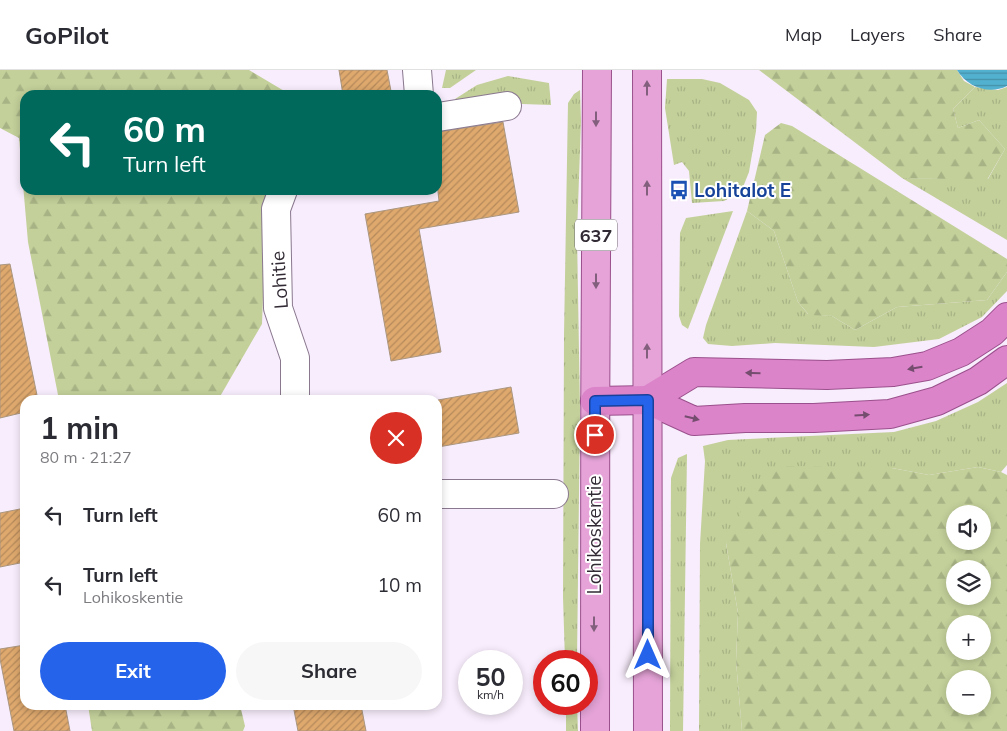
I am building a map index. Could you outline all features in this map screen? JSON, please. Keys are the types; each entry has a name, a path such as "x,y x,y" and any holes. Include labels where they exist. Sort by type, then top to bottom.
{"highway":[{"path":"648,400 694,372 827,375 893,372 927,366 961,352 992,332 1007,317"},
{"path":"595,401 648,400 694,421 890,414 937,401 978,381 1007,360"}],"main road":[{"name":"Lohikoskentie","path":"595,731 596,70"},
{"path":"647,70 648,731"}],"street":[{"path":"418,70 419,90"},
{"path":"442,116 507,106"},
{"name":"Lohitie","path":"281,195 276,209 278,308 295,358 295,395"},
{"path":"442,494 554,494"}],"green space":[{"path":"0,70 249,70 283,90 20,90 20,150 19,138 0,128"},
{"path":"446,70 476,70 450,88 442,88"},
{"path":"759,70 957,70 964,81 975,87 953,109 958,128 979,120 1005,149 987,180 902,178"},
{"path":"508,76 549,83 551,105 464,102 455,99 477,85"},
{"path":"667,79 702,79 720,83 749,100 757,112 756,131 749,172 743,187 735,195 724,201 692,203 689,171 682,162 674,165 665,108"},
{"path":"975,87 998,90 1007,87 1007,240 902,178 988,179 1005,149 979,120 958,128 953,109"},
{"path":"580,90 581,121 577,234 580,410 577,650 565,650 563,597 564,335 568,103 574,94"},
{"path":"781,123 792,126 1007,259 1007,272 987,300 897,307 855,330 832,316 809,315 798,302 774,231 747,211 765,135"},
{"path":"24,195 269,195 266,218 262,324 221,395 58,395 28,242"},
{"path":"733,211 688,329 682,325 679,316 680,233 686,218"},
{"path":"747,211 774,231 798,302 808,314 832,316 855,330 897,307 987,300 1007,272 1007,291 982,317 939,339 874,347 775,343 732,346 708,344 703,338 706,325"},
{"path":"1007,383 1007,465 1001,472 978,467 929,475 892,468 726,543 738,613 736,661 742,731 699,731 700,544 705,461 703,446 728,440 894,432 936,421 978,402"},
{"path":"687,454 683,731 670,731 671,478 678,458"},
{"path":"787,466 892,468 929,475 978,467 1007,475 1007,731 742,731 736,661 738,613 726,543 755,482"},
{"path":"89,710 241,710 245,726 243,731 92,731"},
{"path":"566,715 577,715 578,731 566,731"}],"water":[{"path":"957,70 1007,70 1007,86 993,90 979,88 966,81"}],"building":[{"path":"339,70 387,70 391,90 342,90"},
{"path":"503,122 519,212 419,229 441,352 391,361 365,214 439,201 438,195 442,195 442,131"},
{"path":"10,264 37,395 20,395 20,413 0,418 0,265"},
{"path":"511,387 519,433 442,446 442,399"},
{"path":"20,509 20,563 0,567 0,513"},
{"path":"20,646 20,710 66,710 70,731 14,731 0,659 0,649"},
{"path":"294,710 362,710 366,731 298,731"}],"place":[{"name":"Lohitalot E","path":"679,190"}],"route":[{"path":"595,435 595,401 648,400 648,655"}]}
